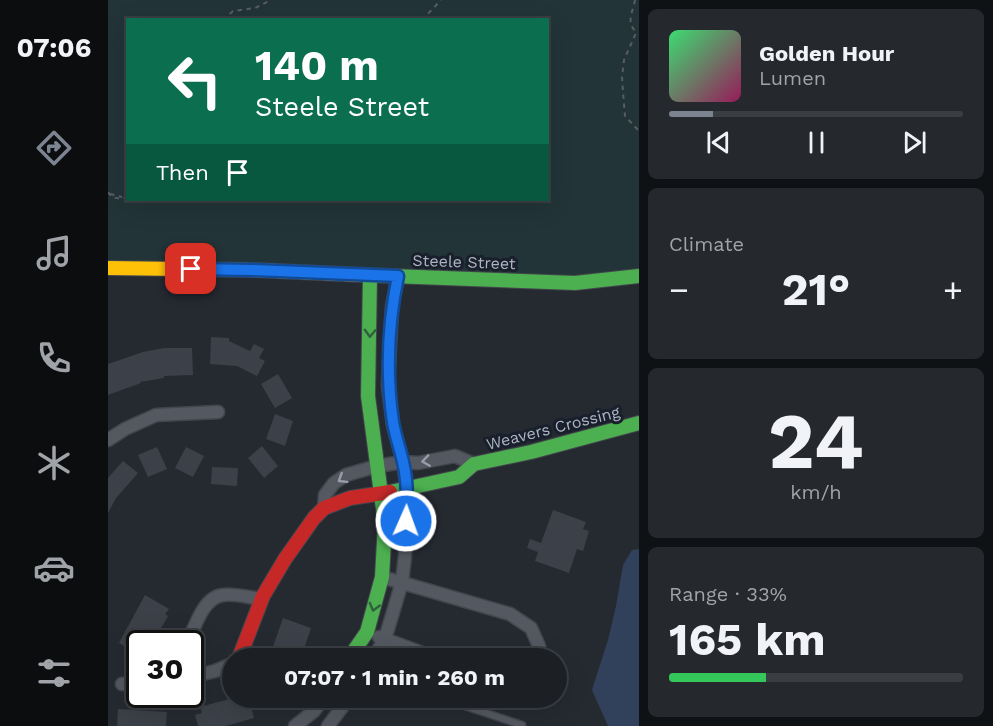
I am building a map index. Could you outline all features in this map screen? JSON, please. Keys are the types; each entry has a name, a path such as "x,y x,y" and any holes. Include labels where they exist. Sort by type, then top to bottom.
{"street":[{"name":"Steele Street","path":"108,268 253,270 575,283 639,276"},
{"path":"356,648 367,632 382,577 385,524 368,396 370,275"},
{"path":"379,648 385,639 402,582 405,556 407,489 403,462 393,425 388,386 392,308 398,276"},
{"path":"108,440 125,429 156,415 218,412"},
{"name":"Weavers Crossing","path":"474,464 455,456 418,463 403,462 377,466 346,475 334,483 325,495 324,508 350,498 407,489 459,477 474,464 531,452 639,423"},
{"path":"243,648 262,599 285,559 314,518 324,508"},
{"path":"382,577 510,614 531,628 538,648"},
{"path":"193,630 205,605 211,598 223,594 262,599"},
{"path":"367,632 409,648"},
{"path":"204,674 222,668"},
{"path":"122,684 126,684"},
{"path":"295,726 316,708"},
{"path":"328,726 342,708"}],"lane":[{"path":"480,708 522,724"}],"path":[{"path":"225,18 233,11 255,8 271,0"},
{"path":"424,18 441,0"},
{"path":"635,0 631,25 636,33 624,60 622,77 625,116 639,131"},
{"path":"108,194 126,198"}],"shaded area":[{"path":"108,0 639,0 639,276 108,268"}],"water":[{"path":"639,549 639,726 608,726 592,690 608,640 623,565 632,550"}],"building":[{"path":"211,337 229,338 229,341 250,351 254,344 264,349 259,358 265,361 257,376 237,366 210,364"},
{"path":"164,348 192,348 193,375 164,376 164,378 140,382 108,395 108,364 143,352"},
{"path":"278,374 292,398 275,408 261,384"},
{"path":"275,414 293,421 285,446 266,439"},
{"path":"262,446 278,466 264,478 248,458"},
{"path":"157,447 167,469 148,477 138,455"},
{"path":"186,447 204,456 193,477 175,468"},
{"path":"123,461 138,473 116,498 108,513 108,478"},
{"path":"212,467 238,468 237,486 211,484"},
{"path":"553,510 586,522 583,529 589,531 583,551 577,549 569,573 535,561 538,552 527,548 530,539 541,543"},
{"path":"145,595 169,609 165,614 168,616 160,630 126,630"},
{"path":"283,618 311,628 304,648 272,648"},
{"path":"126,630 126,647 119,643"},
{"path":"222,701 222,708 251,708 254,718 226,726 198,726 195,715 202,713 200,708 204,708 204,706"},
{"path":"118,709 167,712 166,726 117,726"}],"traffic: fast":[{"path":"365,275 575,283 639,276"},
{"path":"356,648 367,632 382,577 385,524 368,396 370,275"},
{"path":"390,492 459,477 474,464 531,452 639,423"}],"traffic: slow":[{"path":"108,268 253,270 365,275"}],"traffic: jam":[{"path":"243,648 263,596 285,559 314,518 324,508 350,498 390,492"}],"route":[{"path":"191,269 398,276 392,308 388,386 393,425 403,462 407,489 406,521"}]}
